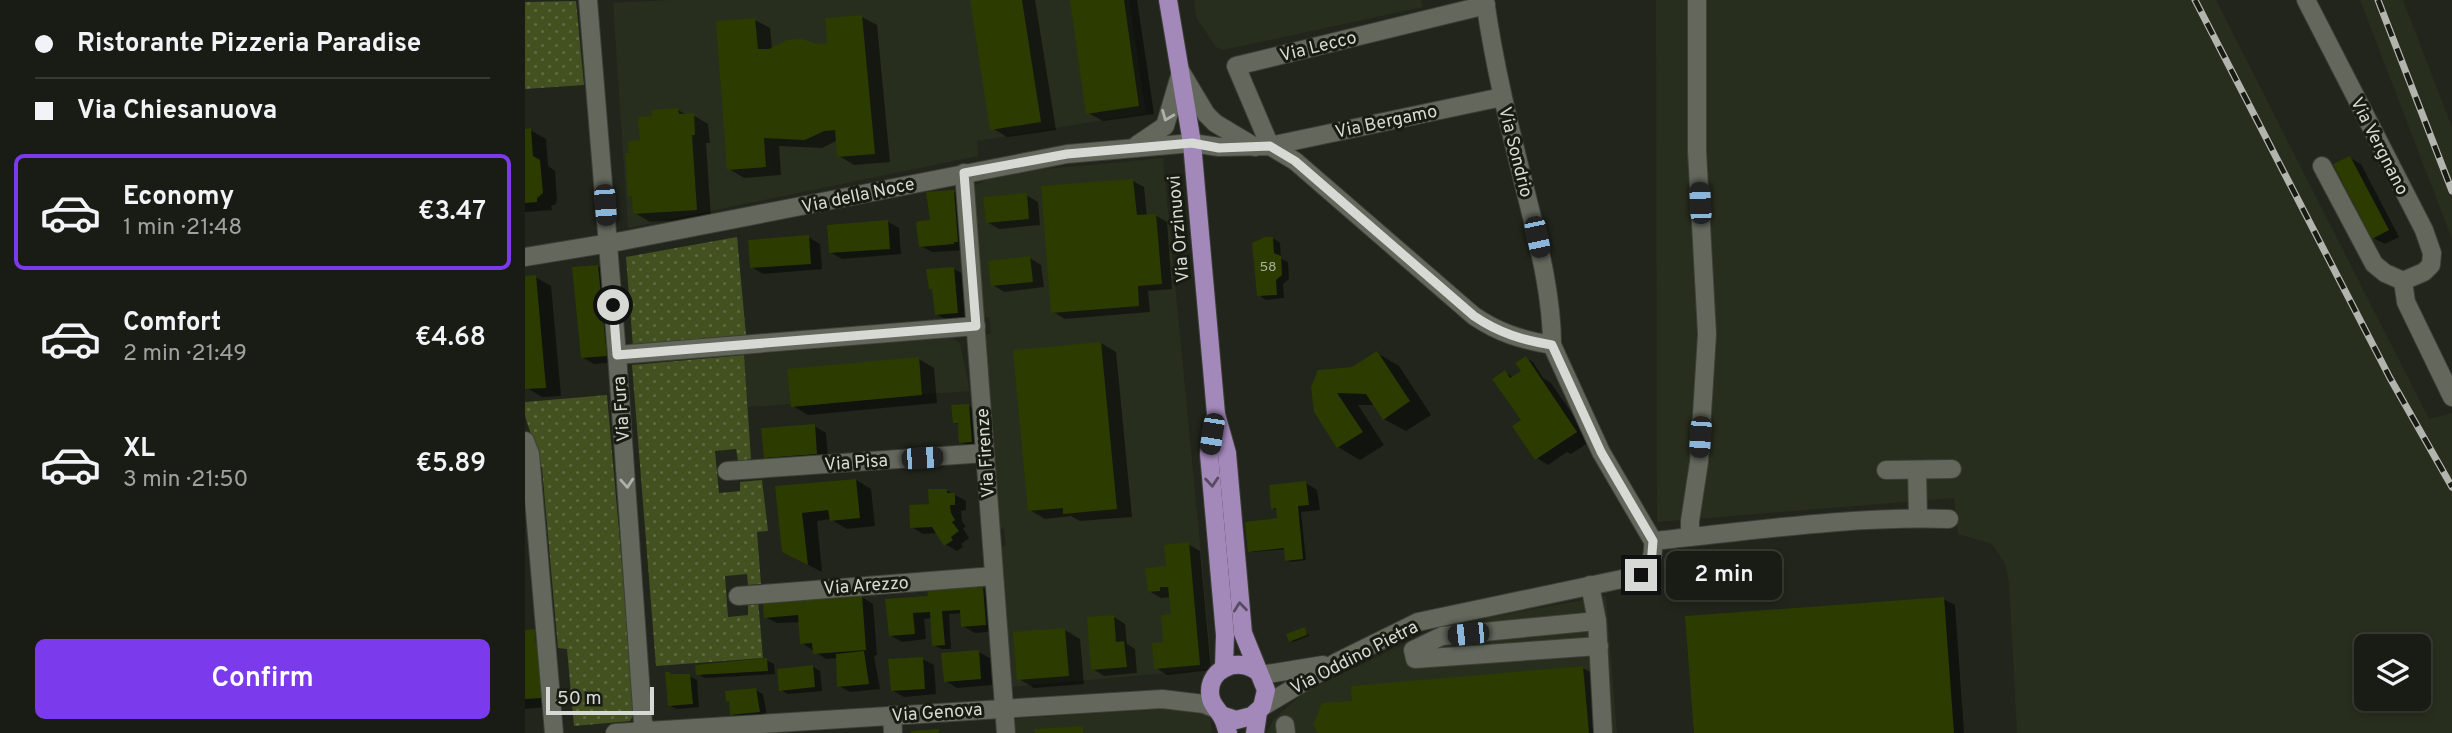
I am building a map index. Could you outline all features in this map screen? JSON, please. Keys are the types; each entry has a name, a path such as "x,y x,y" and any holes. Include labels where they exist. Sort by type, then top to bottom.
{"main road":[{"name":"Via Orzinuovi","path":"1168,0 1192,143 1216,414 1227,453 1243,633 1266,690 1255,733"},
{"name":"Via Orzinuovi","path":"1216,414 1209,454 1225,635 1211,698 1229,733"},
{"path":"1218,673 1233,664 1246,664 1259,673"},
{"path":"1219,712 1231,719 1242,720 1260,709"}],"street":[{"name":"Via Fura","path":"588,0 643,723 649,732"},
{"path":"1690,537 1699,462 1707,334 1697,150 1697,0"},
{"name":"Via Vergnano","path":"2306,0 2424,230 2432,253 2431,265 2424,272 2403,281"},
{"name":"Via Sondrio","path":"1485,3 1502,97 1541,258 1552,345 1601,452 1653,541"},
{"name":"Via Lecco","path":"1263,146 1236,66 1485,3"},
{"path":"1181,72 1206,114 1215,123 1295,161 1474,316 1495,330 1523,341 1552,345"},
{"path":"1134,147 1165,125 1181,72"},
{"name":"Via Bergamo","path":"1192,143 1219,148 1263,146 1502,97"},
{"name":"Via della Noce","path":"525,257 608,244 1067,154 1192,143"},
{"path":"2322,166 2374,264 2385,273 2403,281 2406,302 2452,397"},
{"name":"Via Firenze","path":"964,173 1006,733"},
{"path":"617,355 976,326"},
{"path":"525,441 530,454 554,733"},
{"name":"Via Pisa","path":"727,471 985,453"},
{"path":"1886,471 1952,469"},
{"path":"1917,470 1918,518"},
{"path":"1653,541 1816,524 1918,518 1949,519"},
{"name":"Via Oddino Pietra","path":"1260,709 1337,662 1418,622 1641,575 1651,565 1653,541"},
{"name":"Via Arezzo","path":"738,596 994,576"},
{"path":"1590,585 1597,621 1603,733"},
{"path":"1597,621 1442,636 1413,650 1415,659 1599,646"},
{"path":"1259,673 1337,662"},
{"path":"1162,699 1194,692 1218,673"},
{"name":"Via Genova","path":"615,733 893,724 1004,708 1162,699 1204,704 1219,712"}],"shaded area":[{"path":"671,0 1129,0 1146,113 977,141 978,156 628,228 613,3"},
{"path":"1194,0 1421,0 1423,7 1223,50 1216,47 1196,17"},
{"path":"1656,0 2216,0 2429,419 2452,413 2452,733 2017,733 2009,582 2005,564 1992,544 1958,534 1954,498 1657,522"},
{"path":"2360,0 2403,0 2452,127 2452,239"},
{"path":"1163,158 1212,669 1011,687 998,547 1006,546 1004,529 997,527 983,337 991,333 989,317 982,317 972,186 986,180 1035,170"},
{"path":"952,338 960,343 970,391 748,407 744,355"},
{"path":"1606,596 1617,733 1266,733 1274,719 1303,693 1440,626"},
{"path":"1207,706 1210,710 1212,733 1010,733 1009,719"}],"green space":[{"path":"576,1 584,85 525,89 525,2"},
{"path":"737,237 746,335 633,347 626,257"},
{"path":"744,355 751,459 738,461 736,449 715,451 719,493 740,491 740,482 762,480 768,531 757,532 761,584 748,585 747,574 725,576 728,617 748,615 748,605 758,600 763,658 656,666 632,365"},
{"path":"607,395 635,713 630,721 574,726 567,649 558,648 542,468 525,416 525,402"}],"building":[{"path":"970,0 1022,0 1041,122 990,130"},
{"path":"1070,0 1124,0 1139,106 1086,114"},
{"path":"862,15 875,154 837,157 835,130 824,131 805,140 764,138 766,167 727,170 716,21 755,18 758,49 769,49 787,40 802,39 818,44 827,43 825,18"},
{"path":"678,108 679,114 694,113 695,135 692,135 697,210 633,214 632,196 628,197 625,153 629,153 628,141 640,140 638,117 652,116 651,110"},
{"path":"531,128 533,156 540,160 543,193 537,198 537,202 525,203 525,129"},
{"path":"2350,156 2389,230 2372,239 2333,164"},
{"path":"1133,179 1137,215 1156,214 1162,284 1138,286 1139,306 1051,313 1041,186"},
{"path":"954,190 958,242 919,247 916,224 918,221 930,220 926,192"},
{"path":"1027,193 1029,219 986,223 983,197"},
{"path":"888,220 890,249 829,253 827,225"},
{"path":"809,235 811,264 750,268 748,240"},
{"path":"1265,237 1273,237 1274,253 1281,256 1282,275 1276,280 1277,295 1257,296 1252,243"},
{"path":"1030,256 1033,282 991,286 988,261"},
{"path":"598,265 607,356 581,358 572,267"},
{"path":"954,267 958,313 935,315 926,269"},
{"path":"536,275 546,388 525,389 525,276"},
{"path":"1101,342 1117,509 1063,514 1063,508 1028,511 1013,350"},
{"path":"1377,351 1410,401 1383,420 1366,394 1337,393 1363,432 1337,448 1314,412 1311,387 1318,370 1352,367"},
{"path":"1526,356 1577,432 1535,460 1512,426 1521,420 1492,379 1505,370 1510,378 1521,371 1515,363"},
{"path":"919,357 922,395 791,407 787,369"},
{"path":"969,404 972,442 959,443 958,423 953,423 951,405"},
{"path":"815,424 817,454 764,458 761,428"},
{"path":"856,479 860,518 830,521 828,510 802,513 808,565 782,552 775,486"},
{"path":"1306,481 1309,505 1298,506 1303,559 1285,561 1284,548 1248,552 1245,522 1277,518 1276,508 1271,509 1269,485"},
{"path":"928,489 947,489 947,493 955,493 955,505 950,505 955,520 952,522 959,531 951,537 953,540 944,546 932,527 910,528 909,505 929,504"},
{"path":"1189,542 1200,665 1154,669 1152,643 1163,642 1161,615 1171,614 1168,587 1148,592 1145,568 1166,566 1164,545"},
{"path":"983,586 986,625 961,627 960,610 942,611 945,645 932,646 930,612 913,613 915,634 889,636 885,599 928,596 927,590"},
{"path":"862,595 866,650 813,654 812,643 800,644 798,615 764,618 763,604"},
{"path":"1944,597 1954,733 1694,733 1685,616"},
{"path":"1114,615 1116,642 1124,641 1127,667 1091,670 1087,617"},
{"path":"1305,627 1307,635 1289,642 1286,634"},
{"path":"1065,628 1069,676 1017,680 1013,632"},
{"path":"535,629 536,643 539,642 542,698 525,699 525,630"},
{"path":"979,650 981,679 944,682 941,653"},
{"path":"864,651 869,684 837,687 836,654"},
{"path":"923,657 925,689 891,691 888,659"},
{"path":"767,658 768,671 696,675 695,665"},
{"path":"813,665 815,687 779,691 777,669"},
{"path":"1583,666 1589,733 1318,733 1313,725 1322,703 1352,701 1351,686"},
{"path":"665,672 690,674 693,704 668,706"},
{"path":"756,688 760,712 730,715 725,691"},
{"path":"1083,726 1083,733 1035,733 1035,729"},
{"path":"939,729 939,733 911,733 911,731"}],"railway":[{"path":"2195,0 2390,378 2452,487"},
{"path":"2378,0 2452,191"}],"route":[{"path":"613,305 617,355 976,326 964,173 1067,154 1134,147 1192,143 1219,148 1270,146 1295,161 1474,316 1495,330 1523,341 1552,345 1601,452 1653,541 1651,565 1641,575"}]}
